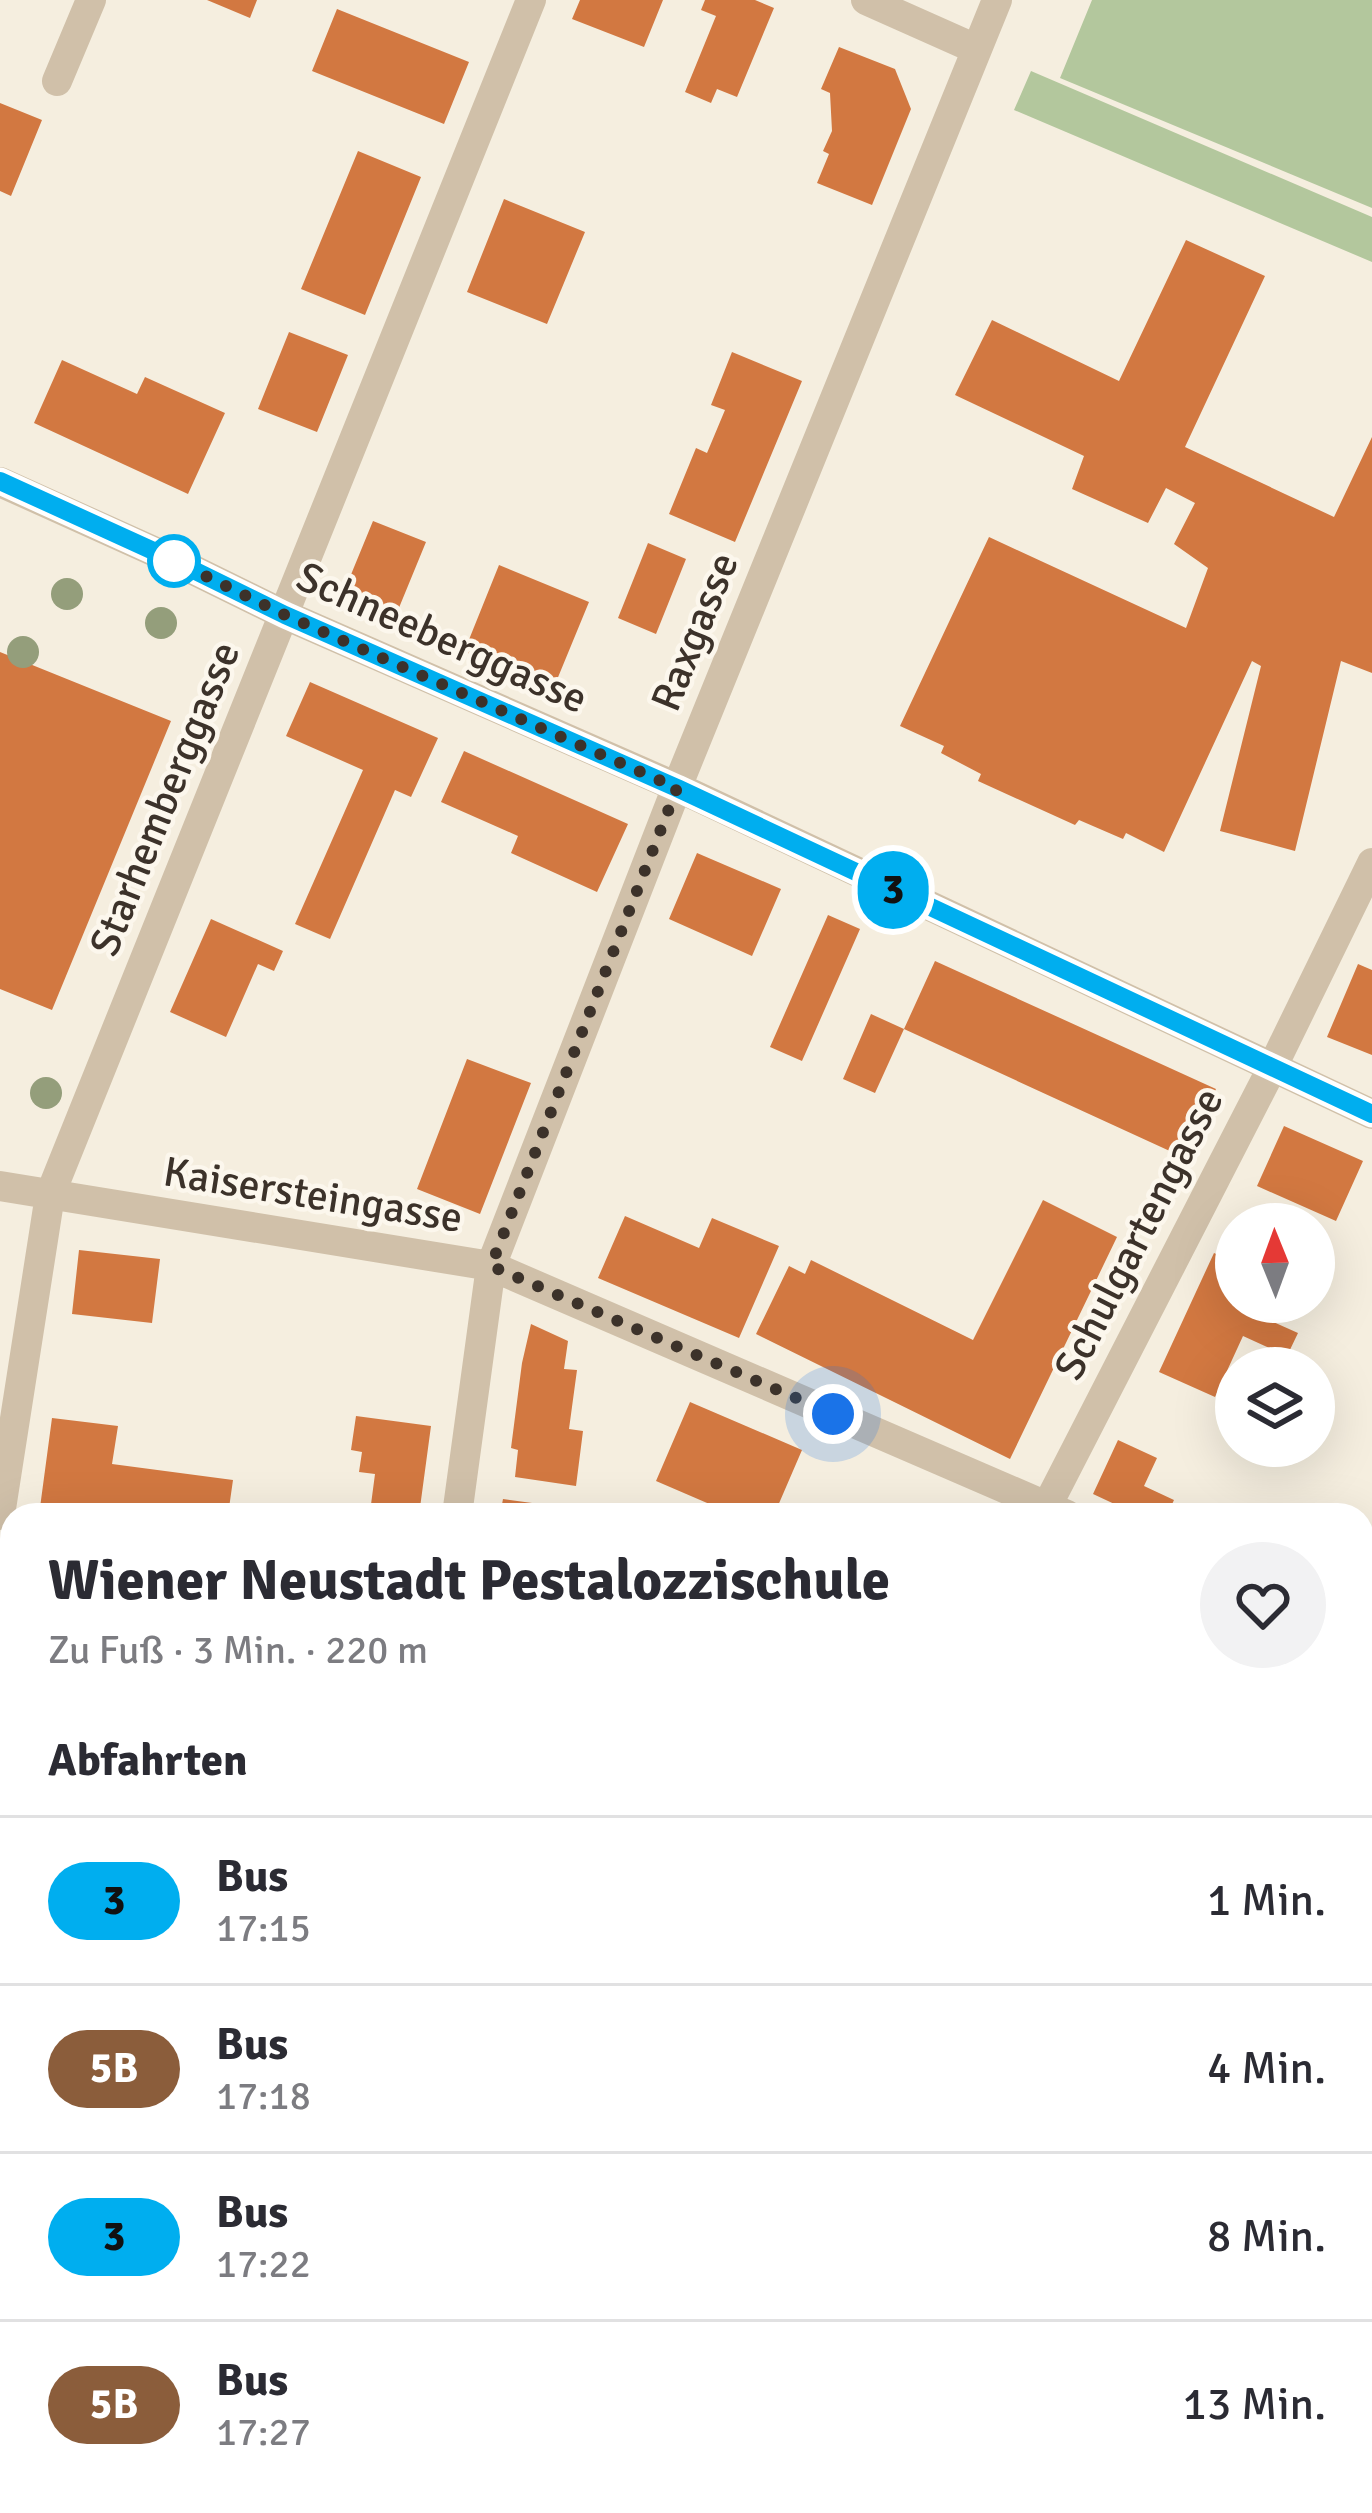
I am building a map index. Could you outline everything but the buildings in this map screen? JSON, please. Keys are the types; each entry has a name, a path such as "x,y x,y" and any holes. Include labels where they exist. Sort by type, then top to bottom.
{"street":[{"path":"57,81 91,0"},
{"name":"Starhemberggasse","path":"2,1503 50,1195 531,0"},
{"path":"866,0 976,49"},
{"name":"Raxgasse","path":"460,1503 491,1266 677,788 997,0"},
{"name":"Schneeberggasse","path":"0,482 285,615 677,788 1372,1114"},
{"name":"Schulgartengasse","path":"1057,1503 1372,863"},
{"name":"Kaisersteingasse","path":"0,1186 491,1266 1032,1503"}],"green space":[{"path":"1092,0 1372,0 1372,208 1060,78"},
{"path":"1031,71 1372,217 1372,262 1014,110"}],"bus line":[{"name":"3","path":"0,481 285,615 677,788 1372,1114"}],"route":[{"path":"174,561 171,559 285,615 677,788 491,1266 833,1414"}]}
